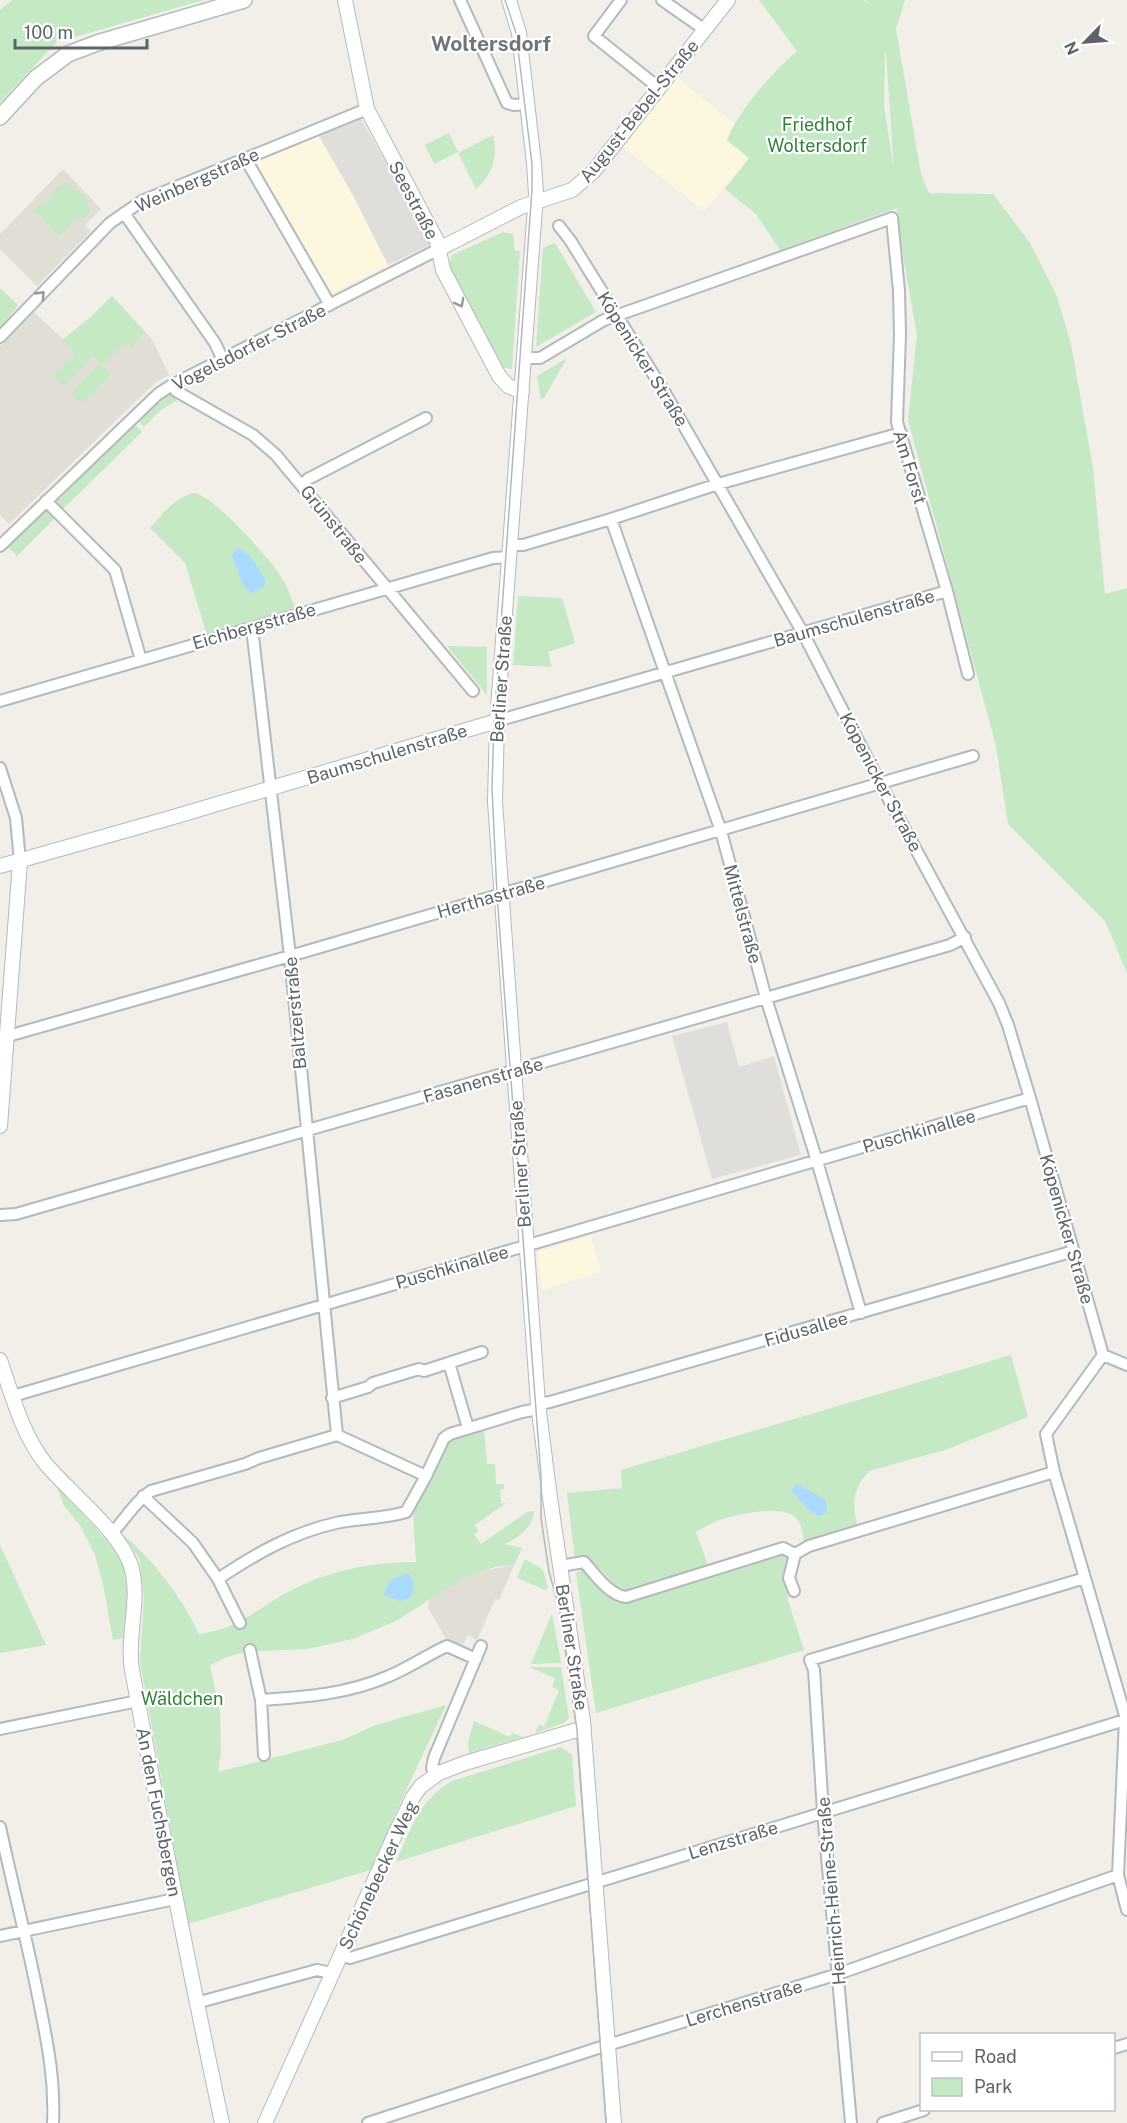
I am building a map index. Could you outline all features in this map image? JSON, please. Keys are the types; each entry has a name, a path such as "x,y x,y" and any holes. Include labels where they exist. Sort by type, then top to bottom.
{"main road":[{"path":"0,117 36,78 68,54 97,42 244,0"}],"street":[{"name":"Seestraße","path":"345,0 367,109 439,249 444,272 499,376 517,391"},
{"path":"460,0 507,103 528,104"},
{"name":"Berliner Straße","path":"509,0 518,25 528,104 536,202 524,358 517,391 510,551 494,790 538,1407 584,1728 614,2123"},
{"path":"621,0 594,36 659,88"},
{"path":"662,0 705,30"},
{"name":"August-Bebel-Straße","path":"536,202 562,194 579,185 593,172 728,0"},
{"name":"Weinbergstraße","path":"0,337 110,223 142,201 367,109"},
{"path":"245,158 330,305"},
{"name":"Vogelsdorfer Straße","path":"0,546 144,407 172,385 519,208 536,202"},
{"path":"124,213 215,343 223,360"},
{"name":"Am Forst","path":"616,316 892,218 899,291 897,422 947,591 968,674"},
{"name":"Köpenicker Straße","path":"559,226 665,393 803,633 880,783 999,1003 1030,1098 1103,1355"},
{"path":"524,358 540,358 604,320 616,316"},
{"name":"Grünstraße","path":"172,385 176,391 253,435 276,455 473,691"},
{"path":"302,485 308,479 426,418"},
{"name":"Eichbergstraße","path":"0,701 493,558 520,546 718,484 901,433"},
{"path":"46,501 115,570 141,660"},
{"name":"Mittelstraße","path":"611,519 721,831 766,998 861,1313"},
{"name":"Baumschulenstraße","path":"0,866 947,591"},
{"name":"Baltzerstraße","path":"252,627 290,956 332,1398"},
{"name":"Herthastraße","path":"8,1036 721,831 973,756"},
{"path":"0,768 16,818 20,862 0,1126"},
{"name":"Fasanenstraße","path":"0,1215 16,1214 513,1072 950,945 965,938"},
{"name":"Puschkinallee","path":"13,1396 1030,1098"},
{"name":"Fidusallee","path":"218,1579 272,1546 308,1530 367,1517 406,1512 444,1438 450,1434 550,1402 1074,1251"},
{"path":"337,1435 332,1398 368,1388 373,1383 482,1352"},
{"path":"1127,1365 1120,1360 1103,1355 1046,1434 1054,1472 1126,1721 1118,1875 1127,1910"},
{"name":"An den Fuchsbergen","path":"0,1360 30,1441 46,1463 111,1533 130,1562 135,1584 130,1659 175,1899 222,2123"},
{"path":"449,1363 468,1428"},
{"path":"111,1533 120,1526 143,1496 151,1491 337,1435 426,1476"},
{"path":"794,1591 789,1578 795,1554 809,1546 1054,1472"},
{"path":"143,1496 193,1543 218,1579 240,1623"},
{"path":"560,1566 584,1562 619,1597 626,1597 783,1548 795,1554"},
{"name":"Heinrich-Heine-Straße","path":"851,2123 823,1812 814,1670 810,1660 1085,1578"},
{"path":"261,1700 314,1697 357,1688 411,1666 447,1646 476,1659"},
{"path":"436,1775 432,1768 434,1758 481,1646"},
{"path":"250,1650 261,1700 264,1755"},
{"path":"0,1729 138,1701"},
{"name":"Lenzstraße","path":"340,1955 354,1957 1126,1721"},
{"name":"Schönebecker Weg","path":"265,2123 413,1797 421,1786 436,1775 465,1763 584,1728"},
{"path":"0,1827 49,2048 54,2088 53,2123"},
{"name":"Lerchenstraße","path":"368,2123 608,2045 838,1974 1118,1875"},
{"path":"0,1936 175,1899"},
{"path":"196,2003 317,1970 332,1973"},
{"path":"883,2123 920,2110"}],"shaded area":[{"path":"676,77 734,123 726,141 749,158 704,211 622,146"},
{"path":"361,119 432,244 388,265 355,199 319,136"},
{"path":"319,136 355,199 388,265 332,293 256,162"},
{"path":"63,169 101,209 85,225 91,231 37,286 0,249 0,234"},
{"path":"112,296 152,339 169,375 156,382 9,524 0,515 0,346 34,312 63,339 92,316"},
{"path":"727,1022 739,1067 774,1056 801,1155 712,1179 672,1036"},
{"path":"591,1236 601,1272 542,1290 538,1252"},
{"path":"514,1565 499,1600 495,1599 477,1640 468,1635 461,1648 447,1640 428,1608 429,1600 475,1572"}],"green space":[{"path":"13,0 204,0 57,42 0,102 0,10"},
{"name":"Friedhof Woltersdorf","path":"759,0 863,0 871,5 865,0 905,0 896,29 921,174 929,193 993,194 1030,243 1056,294 1071,344 1093,468 1105,594 1127,588 1127,973 1105,921 1008,824 996,746 908,420 917,335 898,228 897,208 780,250 756,214 725,189 749,158 727,140 733,127 757,92 797,51","holes":["886,52 894,170 884,106"]},
{"path":"449,133 458,152 434,164 425,145"},
{"path":"493,135 495,151 493,165 487,177 476,189 458,153"},
{"path":"66,183 81,194 91,210 59,236 43,218 33,211 50,199 52,191"},
{"path":"503,232 513,234 515,251 520,251 512,369 499,367 448,269 452,255"},
{"path":"555,243 596,312 536,347 543,248"},
{"path":"0,288 18,305 0,329"},
{"path":"112,296 146,333 131,347 126,342 103,365 93,356 64,385 54,375 76,353 63,340"},
{"path":"567,358 544,398 541,399 537,376"},
{"path":"100,364 111,375 81,404 71,393"},
{"path":"166,392 177,400 161,410 144,427 137,419"},
{"path":"133,422 142,432 62,510 53,501 57,497 60,499 76,483 73,480"},
{"path":"194,493 203,497 227,516 274,566 287,587 296,609 207,635 185,563 150,528 175,502"},
{"path":"45,508 55,518 17,556 6,545"},
{"path":"518,596 562,598 575,643 548,652 552,667 513,665"},
{"path":"447,646 487,647 487,695"},
{"path":"1011,1355 1028,1417 945,1450 869,1471 860,1484 855,1498 858,1527 804,1543 798,1520 785,1512 764,1511 726,1518 696,1532 709,1569 624,1594 592,1561 575,1560 567,1493 622,1488 621,1470"},
{"name":"Wäldchen","path":"484,1430 487,1464 495,1464 496,1484 504,1484 504,1489 500,1490 501,1503 506,1503 475,1525 478,1531 474,1534 481,1544 527,1512 534,1511 528,1527 505,1544 522,1548 514,1565 495,1567 465,1577 396,1621 353,1639 307,1649 245,1652 210,1665 220,1712 221,1752 218,1772 342,1740 376,1725 446,1705 394,1816 374,1869 188,1924 140,1662 144,1596 139,1558 123,1534 166,1580 184,1606 199,1634 214,1631 237,1623 290,1591 320,1578 367,1566 416,1562 413,1514 451,1440"},
{"path":"55,1481 122,1559 128,1591 123,1638 113,1640 103,1584 95,1555 81,1527 63,1504"},
{"path":"0,1545 46,1645 0,1653"},
{"path":"779,1553 791,1556 785,1577 788,1600 804,1650 596,1713 576,1573 584,1569 617,1603"},
{"path":"525,1559 543,1570 548,1587 546,1590 517,1578"},
{"path":"552,1613 561,1663 531,1664"},
{"path":"529,1667 561,1667 569,1718 564,1723 535,1733 539,1725 544,1727 559,1690 552,1687 555,1678"},
{"path":"474,1721 510,1737 512,1733 523,1737 469,1753 468,1742"},
{"path":"561,1747 572,1755 576,1806 396,1862 417,1816 431,1797 452,1781"}],"water":[{"path":"236,548 250,556 257,566 266,581 263,588 250,593 243,585 232,556"},
{"path":"797,1484 826,1500 825,1514 818,1516 792,1492"},
{"path":"409,1574 414,1584 410,1598 400,1601 384,1595 390,1580"}],"tram line":[{"path":"505,0 516,33 532,164 532,189 494,722 492,787 497,895 541,1476 541,1518 549,1572 561,1614 577,1730 606,2123"}],"district":[{"name":"Woltersdorf","path":"491,43"}]}
